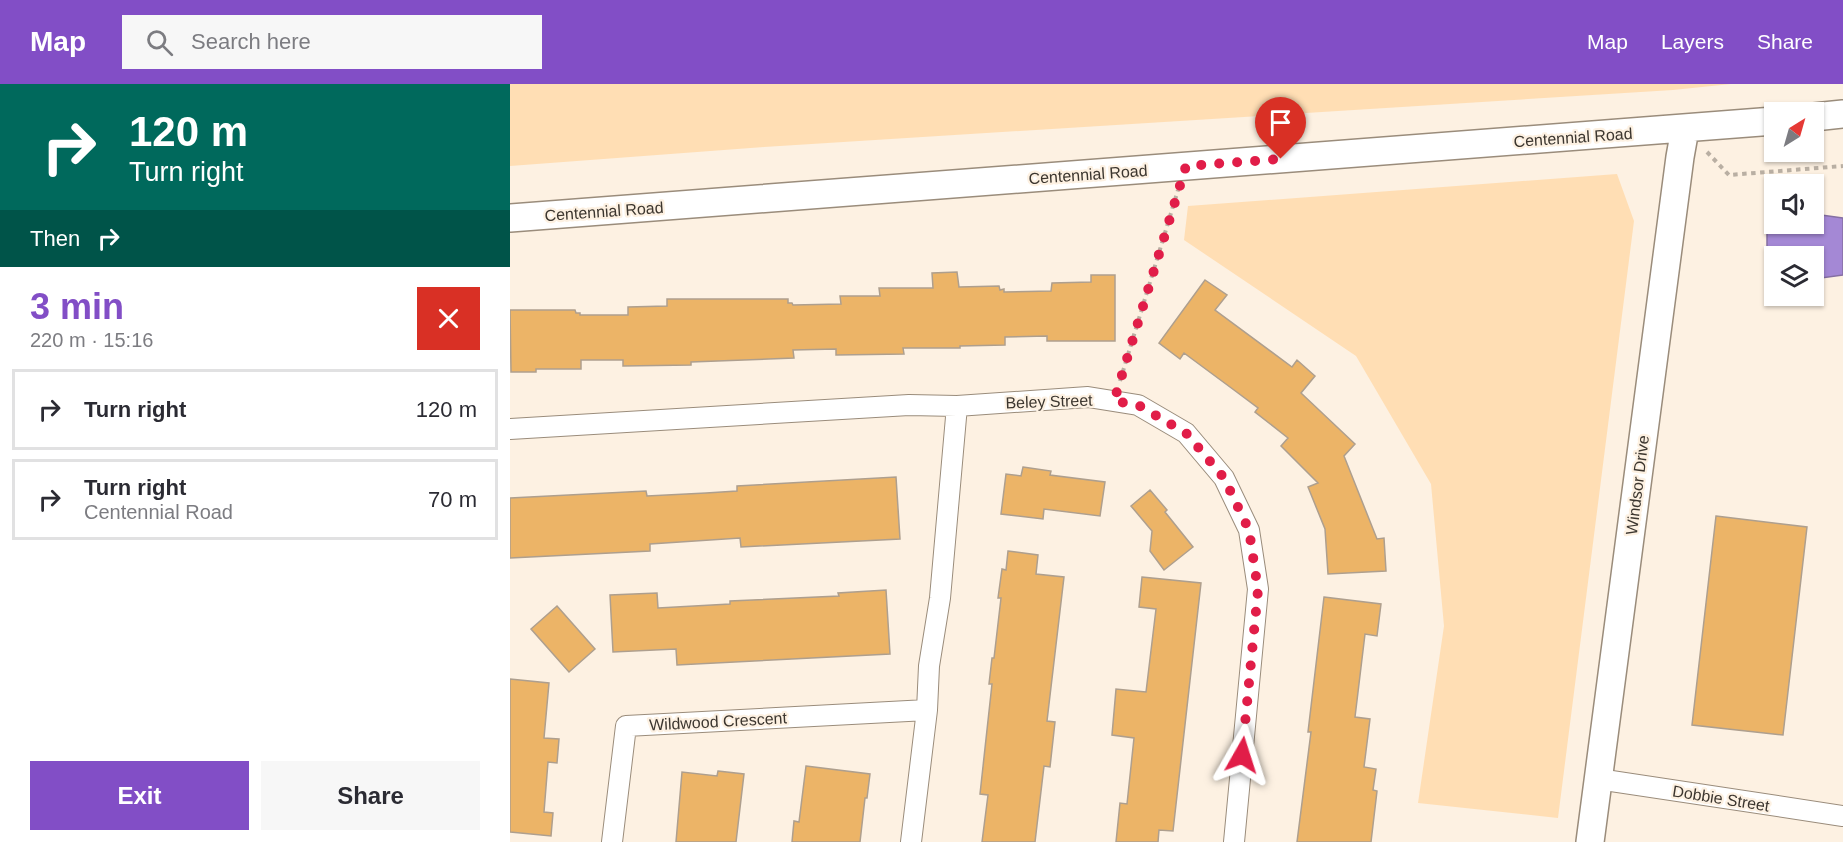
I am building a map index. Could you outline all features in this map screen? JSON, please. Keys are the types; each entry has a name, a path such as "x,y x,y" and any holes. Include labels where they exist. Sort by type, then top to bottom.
{"main road":[{"path":"1824,116 1843,114"},
{"name":"Centennial Road","path":"510,218 1764,122"},
{"name":"Windsor Drive","path":"1590,842 1685,129"}],"street":[{"name":"Beley Street","path":"510,429 909,405 957,406 1088,397 1138,405 1186,433 1224,478 1249,530 1258,590 1233,842"},
{"path":"912,842 927,710 929,666 940,598 957,406"},
{"name":"Wildwood Crescent","path":"612,842 626,726 927,710"},
{"name":"Dobbie Street","path":"1598,779 1843,816"}],"path":[{"path":"1685,129 1729,175 1843,166"},
{"path":"1114,401 1186,166"}],"shaded area":[{"path":"510,84 1731,84 1673,90 764,147 510,166"},
{"path":"1617,174 1634,221 1558,818 1418,803 1444,626 1431,484 1356,356 1184,240 1188,206"},
{"path":"1824,215 1843,218 1843,275 1824,278 1824,246 1767,246 1767,234 1824,234"}],"building":[{"path":"957,272 959,287 999,286 1000,290 1004,289 1004,292 1051,291 1052,283 1091,282 1091,275 1115,275 1115,341 1047,341 1047,336 1005,337 1005,345 903,348 904,354 836,355 836,349 793,350 794,358 691,362 691,365 623,366 623,360 581,360 581,369 536,369 536,372 511,372 510,310 575,310 580,315 628,315 628,307 667,306 667,299 788,299 788,303 793,305 841,304 840,296 880,296 879,288 933,288 932,273"},
{"path":"1205,280 1227,295 1215,310 1292,367 1297,360 1315,376 1301,393 1355,444 1344,456 1377,539 1384,538 1386,571 1328,574 1325,529 1308,487 1318,483 1281,446 1288,438 1255,412 1258,408 1184,353 1180,359 1159,343"},
{"path":"1023,467 1051,471 1050,475 1105,482 1100,516 1044,509 1043,519 1001,514 1006,474 1021,476"},
{"path":"896,477 900,539 741,547 740,538 650,544 650,551 510,558 510,498 646,491 647,496 706,493 737,491 737,486"},
{"path":"1150,490 1193,547 1164,570 1150,551 1152,531 1131,506"},
{"path":"1716,516 1807,527 1783,735 1692,725"},
{"path":"1008,551 1038,555 1036,574 1064,577 1047,721 1055,722 1050,767 1044,766 1035,842 982,842 988,795 980,794 992,684 989,684 1001,598 998,598 1002,569 1006,570"},
{"path":"1142,577 1201,583 1173,831 1159,830 1158,842 1116,842 1120,803 1127,804 1134,738 1112,735 1116,689 1146,692 1156,609 1139,607"},
{"path":"886,590 890,654 677,665 676,649 613,652 610,595 657,593 658,608 730,604 730,601 839,596 838,593"},
{"path":"1324,597 1381,604 1377,636 1365,634 1355,717 1370,719 1364,767 1376,769 1373,790 1377,791 1371,842 1297,842 1311,732 1308,732"},
{"path":"557,606 595,649 569,672 531,629"},
{"path":"510,679 549,683 544,738 559,739 557,763 548,762 544,812 553,813 551,836 510,832"},
{"path":"806,766 870,774 860,842 792,842 794,821 799,822"},
{"path":"718,771 744,774 736,842 676,842 682,772 717,776"}],"route":[{"path":"1242,755 1258,590 1249,530 1224,478 1186,433 1138,405 1114,401 1186,166 1281,159"}]}
